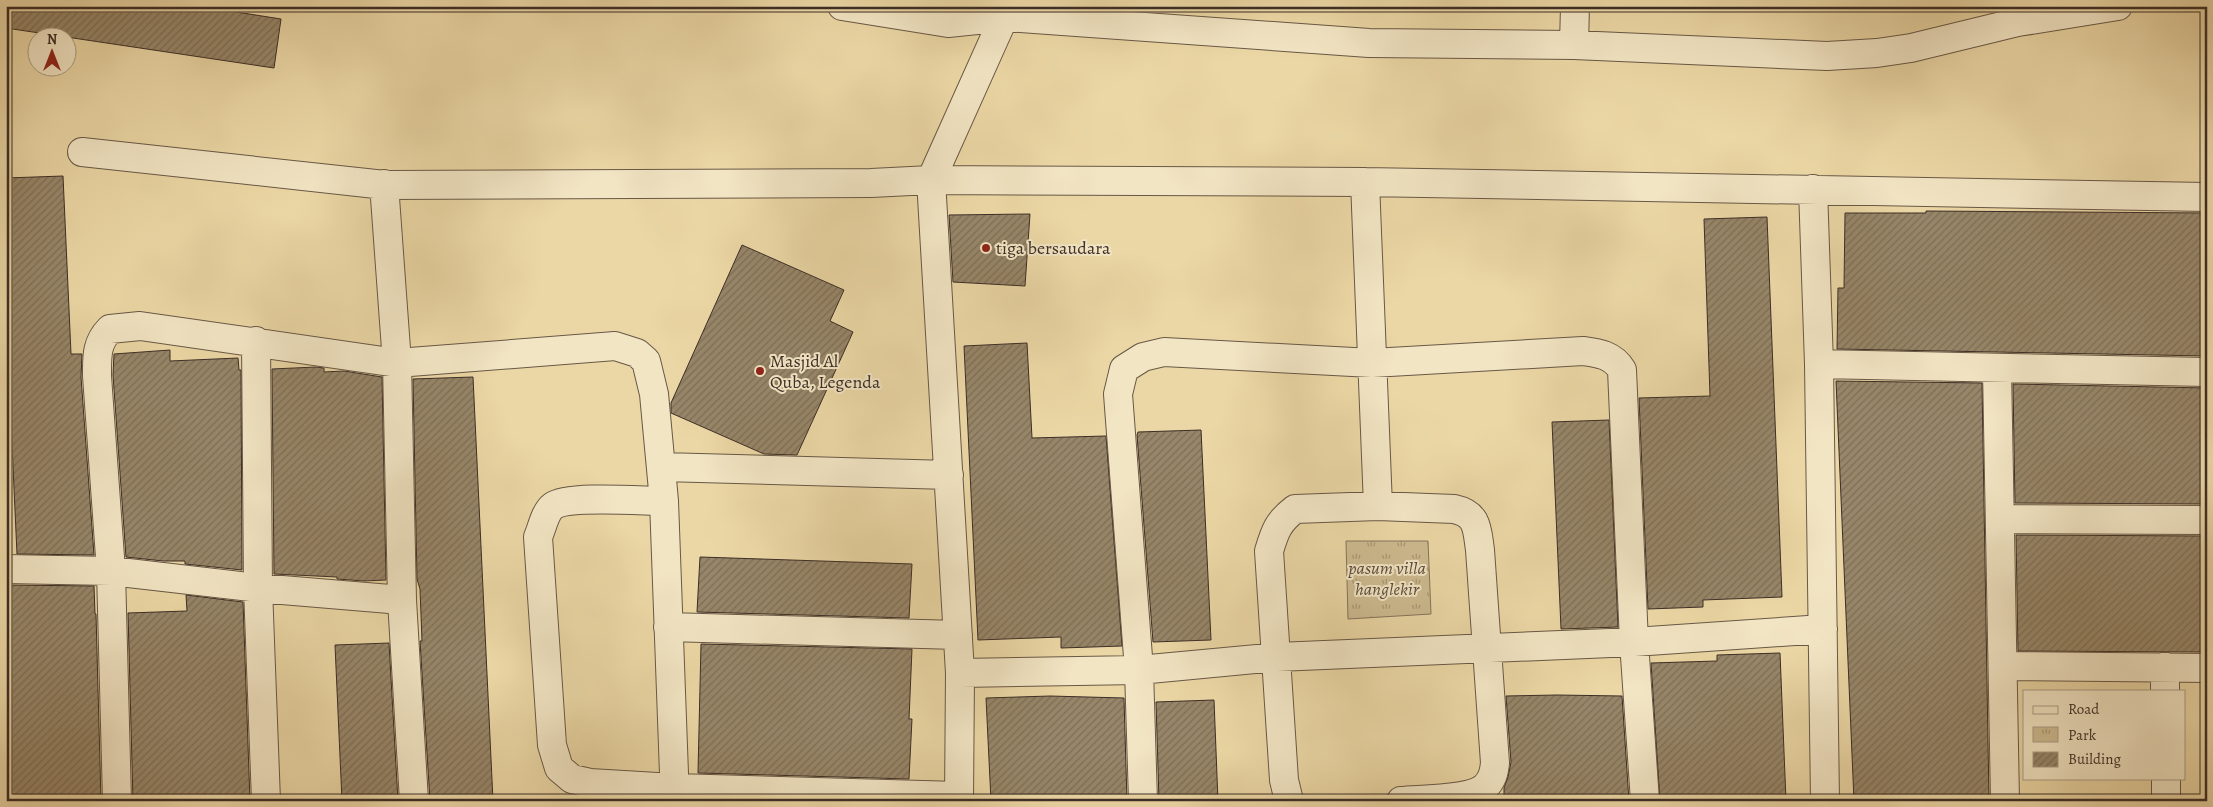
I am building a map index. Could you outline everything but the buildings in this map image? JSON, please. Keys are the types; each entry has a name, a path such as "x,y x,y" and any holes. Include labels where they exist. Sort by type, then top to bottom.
{"street":[{"path":"842,6 948,23 1003,10 1369,43 1574,45 1848,55 1911,48 2018,14 2118,6"},
{"path":"1574,45 1575,6"},
{"path":"664,501 573,500 553,506 546,517 538,537 552,744 559,768 572,779 674,795 959,798 960,673 931,180 1003,10"},
{"path":"82,152 384,184 861,183 931,180 1366,182 2207,197"},
{"path":"1366,182 1378,506"},
{"path":"384,184 397,362 402,600 414,801"},
{"path":"1814,189 1819,364 1825,801"},
{"path":"117,801 111,571 97,376 97,349 103,336 110,329 140,326 397,362 615,346 637,353 646,362 654,394 662,467 674,795"},
{"path":"256,341 258,588 266,801"},
{"path":"1143,801 1139,670 1118,394 1124,369 1143,357 1164,352 1372,363 1583,351 1601,353 1617,362 1622,370 1634,642 1645,801"},
{"path":"1819,364 2207,372"},
{"path":"1998,369 2005,801"},
{"path":"662,467 949,475"},
{"path":"1289,801 1284,780 1269,551 1276,528 1295,508 1378,506 1465,511 1472,517 1477,527 1480,550 1495,763 1494,776 1484,788 1472,794 1401,801"},
{"path":"2000,519 2207,520"},
{"path":"6,569 111,571 258,588 402,600"},
{"path":"668,627 958,635"},
{"path":"960,673 1139,670 1277,657 1634,642 1823,629"},
{"path":"2003,666 2165,679 2207,668"},
{"path":"2166,780 2166,801"}],"green space":[{"name":"pasum villa hanglekir","path":"1346,541 1428,541 1431,614 1348,619"}],"place":[{"name":"tiga bersaudara","path":"986,248"},
{"name":"Masjid Al Quba, Legenda","path":"760,371"}]}
